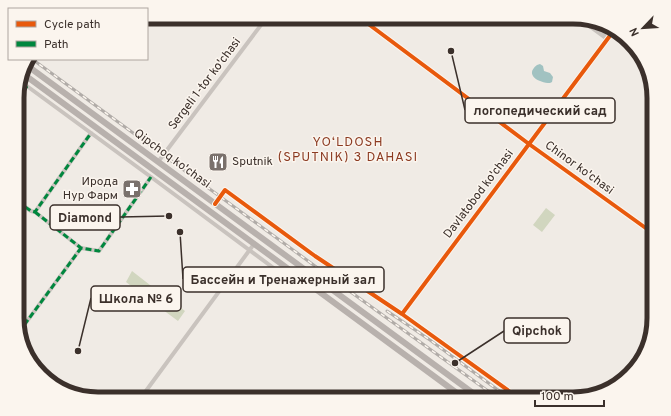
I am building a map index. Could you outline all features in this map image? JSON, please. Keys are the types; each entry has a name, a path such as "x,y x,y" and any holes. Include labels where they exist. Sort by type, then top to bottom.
{"main road":[{"name":"Qipchoq ko'chasi","path":"30,68 471,392"},
{"name":"Qipchoq ko'chasi","path":"28,77 456,392"},
{"path":"195,200 200,194"},
{"path":"302,279 307,272"},
{"path":"420,365 425,358"}],"street":[{"name":"Sergeli 1-tor ko'chasi","path":"158,162 262,24"},
{"name":"Chinor ko'chasi","path":"368,24 529,144 647,229"},
{"path":"591,27 608,39"},
{"name":"Davlatobod ko'chasi","path":"402,314 611,35"},
{"name":"Qipchoq ko'chasi","path":"27,86 291,281 302,279"},
{"path":"34,212 91,133"},
{"path":"24,206 34,212 81,248 99,251 151,177"},
{"path":"215,204 225,190 315,256 402,314 510,392"},
{"path":"145,392 254,244"},
{"path":"25,324 81,248"}],"green space":[{"path":"546,208 555,215 542,232 533,225"},
{"path":"132,271 159,292 152,302 126,282"},
{"path":"162,294 185,311 178,321 155,304"}],"water":[{"path":"540,64 543,66 544,71 550,73 553,77 552,82 542,82 534,78 532,75 533,69"}],"railway":[{"path":"34,61 489,392"},
{"path":"387,311 430,340 501,392"}],"marked path":[{"path":"24,206 35,212 91,133"},
{"path":"35,212 81,248 99,251 151,177"},
{"path":"25,324 81,248"}],"cycle path":[{"path":"368,24 529,144 647,229"},
{"path":"402,314 611,35"},
{"path":"215,204 225,190 315,256 402,314 510,392"}],"place":[{"name":"логопедический сад","path":"451,51"},
{"name":"Sputnik","path":"218,162"},
{"name":"Ирода Нур Фарм","path":"132,189"},
{"name":"Diamond","path":"169,216"},
{"name":"Бассейн и Тренажерный зал","path":"180,232"},
{"name":"Школа № 6","path":"78,351"},
{"name":"Qipchok","path":"455,363"}],"district":[{"name":"YO‘LDOSH (SPUTNIK) 3 DAHASI","path":"348,150"}]}
